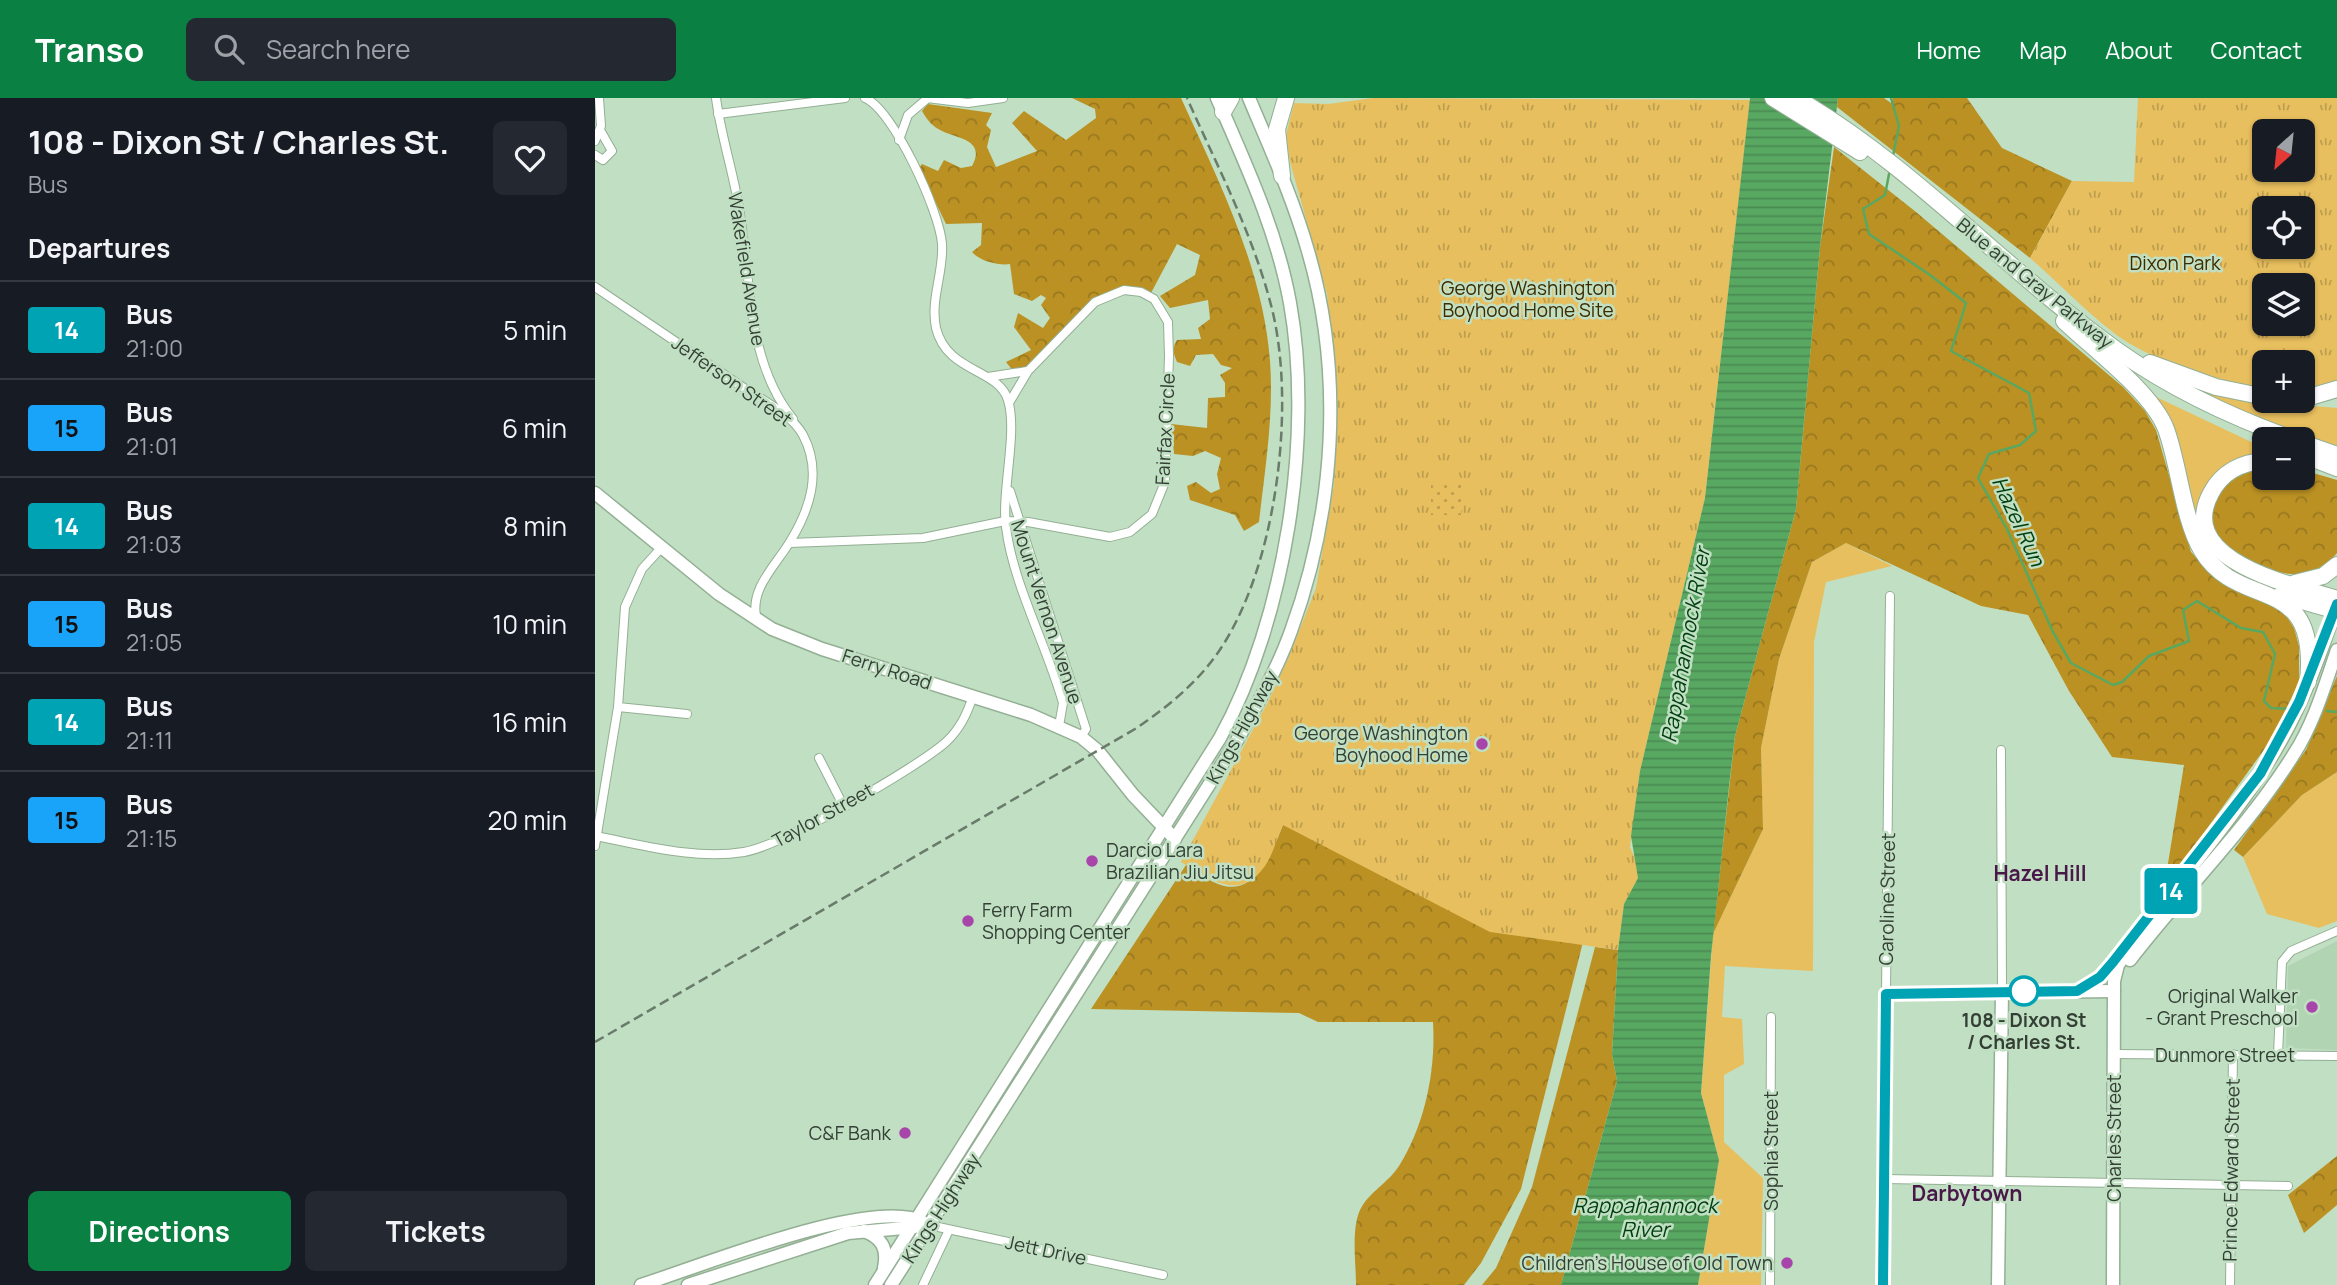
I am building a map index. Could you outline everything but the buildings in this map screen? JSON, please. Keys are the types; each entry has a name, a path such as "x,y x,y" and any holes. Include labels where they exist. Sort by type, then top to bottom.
{"highway":[{"path":"1282,176 1277,129 1286,98"},
{"name":"Blue and Gray Parkway","path":"1773,98 1855,148 2117,350 2192,396 2265,427"},
{"name":"Blue and Gray Parkway","path":"1796,98 1863,141 1922,198 2108,356 2167,394 2252,434"},
{"path":"2064,321 2145,397 2161,419 2197,541 2208,560 2228,577 2282,601 2303,627 2310,660 2308,682"},
{"path":"2117,350 2204,383 2252,394"},
{"path":"2315,396 2337,389"},
{"path":"2315,401 2337,404"},
{"path":"2315,447 2337,455"},
{"path":"2315,460 2337,470"},
{"path":"2252,464 2239,466 2217,483 2207,502 2207,531 2217,548 2231,561 2290,583 2336,606"},
{"path":"2315,467 2337,470"},
{"path":"2290,583 2315,579 2337,565"},
{"path":"2258,589 2336,606"}],"main road":[{"name":"Kings Highway","path":"891,1285 1235,744 1280,658 1304,594 1320,526 1330,441 1324,328 1309,253 1282,176 1249,98"},
{"name":"Kings Highway","path":"875,1285 1164,829 1224,731 1251,673 1275,586 1290,506 1297,439 1297,368 1290,302 1269,223 1224,103"},
{"name":"Ferry Road","path":"595,493 757,621 800,641 973,696 1059,726 1081,737 1098,751 1175,839"},
{"path":"2077,991 2100,977 2146,923 2249,790 2281,739 2308,682 2336,606"},
{"path":"2114,991 2127,964 2271,788 2304,737 2337,650"},
{"path":"2114,991 2118,965 2146,923"},
{"path":"1998,1285 2002,991"},
{"path":"1886,994 2114,991"},
{"name":"Charles Street","path":"2113,1285 2114,991"},
{"name":"Caroline Street","path":"1883,1285 1886,994"},
{"path":"641,1285 845,1221 897,1216 914,1223 929,1225"},
{"path":"688,1285 800,1246 848,1233 914,1223"},
{"path":"863,1231 875,1236 884,1246 883,1272"},
{"path":"678,1285 704,1272 715,1261"}],"street":[{"path":"595,141 600,130 599,98"},
{"name":"Wakefield Avenue","path":"716,98 739,209 760,354 775,389 801,431"},
{"path":"718,114 845,98"},
{"path":"865,98 883,111 930,198 940,228 942,255 935,314 939,335 956,360 998,385 1009,403"},
{"path":"899,140 908,115 928,98 968,103 1003,98"},
{"path":"595,155 603,160 612,151 600,130"},
{"name":"Jefferson Street","path":"595,287 775,409 801,431 813,462 813,483 806,511 790,543 759,589 755,606 757,621"},
{"name":"Fairfax Circle","path":"790,543 923,538 1005,521 1110,537 1130,532 1152,514 1165,482 1169,356 1165,314 1154,299 1141,292 1115,292 1095,302 1028,371 1009,403"},
{"path":"985,377 1028,371"},
{"name":"Mount Vernon Avenue","path":"1009,403 1005,521 1014,558 1063,703 1059,726"},
{"name":"Mount Vernon Avenue","path":"1008,485 1017,521 1086,729 1081,737"},
{"path":"595,846 618,707 625,607 642,569 662,547"},
{"name":"Caroline Street","path":"1886,994 1890,596"},
{"name":"Taylor Street","path":"596,836 688,853 746,852 778,842 945,743 965,718 973,696"},
{"path":"618,707 687,714"},
{"path":"2001,750 2002,991"},
{"path":"819,758 843,805"},
{"path":"2278,1055 2282,962 2291,951 2337,930"},
{"name":"Sophia Street","path":"1770,1285 1772,1017"},
{"name":"Dunmore Street","path":"2114,1054 2337,1055"},
{"name":"Prince Edward Street","path":"2230,1285 2233,1054"},
{"path":"1884,1179 2288,1186"},
{"name":"Jett Drive","path":"929,1225 1163,1275"},
{"path":"923,1285 949,1230"}],"shaded area":[{"name":"Original Walker - Grant Preschool","path":"2337,941 2337,1050 2286,1048 2288,966"}],"green space":[{"path":"1072,98 1181,98 1237,226 1249,259 1266,326 1271,381 1268,442 1259,522 1244,531 1235,515 1190,500 1187,486 1196,482 1211,493 1220,489 1217,474 1221,458 1205,451 1193,456 1174,454 1171,424 1207,428 1208,398 1225,397 1225,383 1220,375 1232,368 1221,365 1213,354 1196,355 1190,366 1177,362 1175,356 1177,340 1201,339 1198,328 1210,319 1208,300 1170,308 1160,296 1195,275 1200,255 1177,244 1151,293 1126,286 1095,298 1028,367 1014,372 1006,362 1031,350 1014,327 1018,313 1043,328 1050,318 1041,305 1046,298 1041,295 1032,301 1014,294 1010,264 990,262 972,252 981,245 982,223 946,224 919,168 922,164 938,171 944,160 961,168 972,166 976,151 969,142 942,131 931,123 922,111 928,104 992,113 986,125 991,130 987,147 996,167 1037,151 1012,123 1024,111 1066,140 1096,118 1095,109"},
{"name":"George Washington Boyhood Home Site","path":"1373,98 1750,100 1705,498 1640,771 1630,847 1637,863 1638,878 1624,904 1618,950 1490,932 1283,825 1265,866 1252,880 1242,884 1221,883 1181,862 1269,700 1289,656 1316,588 1334,484 1337,411 1327,294 1290,162 1286,135 1294,103 1328,104"},
{"path":"1838,98 1884,98 1891,103 1893,98 1967,98 2002,148 2072,181 2030,258 1837,107"},
{"name":"Dixon Park","path":"2138,98 2337,98 2337,382 2315,386 2315,350 2252,350 2252,386 2211,377 2159,359 2115,334 2030,258 2072,181 2134,182"},
{"path":"1834,147 1916,212 2123,387 2145,411 2156,430 2191,552 2217,579 2263,597 2283,611 2294,628 2299,646 2299,682 2271,740 2164,888 2184,765 2112,757 2069,691 2028,615 1981,606 1846,543 1812,562 1779,659 1761,748 1763,829 1713,934 1735,736 1796,509 1820,247"},
{"path":"2177,378 2252,401 2252,413 2315,413 2315,406 2337,408 2337,448 2315,440 2315,427 2278,427 2234,410"},
{"path":"2152,395 2252,442 2252,469 2203,520 2328,604 2241,576 2216,561 2200,533 2174,430"},
{"path":"2252,468 2252,490 2315,490 2315,474 2337,480 2337,553 2328,563 2308,573 2288,574 2231,555 2222,545 2213,525 2212,503 2220,483 2240,471"},
{"path":"1431,483 1462,484 1461,515 1431,515"},
{"path":"1846,543 1892,566 1826,582 1814,642 1813,971 1725,966 1722,1017 1742,1019 1744,1064 1724,1075 1724,1142 1763,1178 1761,1285 1698,1285 1719,1160 1701,1093 1713,934 1763,829 1761,748 1779,659 1812,562"},
{"path":"2337,676 2337,772 2302,795 2243,857 2234,850 2306,750"},
{"path":"2337,772 2337,921 2319,928 2267,914 2243,857 2302,795"},
{"path":"1283,825 1593,902 1521,1189 1481,1263 1464,1285 1356,1285 1357,1218 1368,1198 1399,1166 1416,1133 1427,1097 1433,1059 1433,1022 1318,1022 1299,1013 1091,1009 1186,865 1218,884 1231,887 1243,885 1261,870"},
{"path":"1595,947 1618,950 1612,1054 1617,1081 1561,1285 1482,1285 1496,1268 1532,1187"},
{"path":"2337,1156 2337,1205 2304,1233 2288,1195"}],"water":[{"name":"Rappahannock River","path":"1750,98 1838,98 1820,247 1796,509 1735,736 1729,787 1711,956 1701,1093 1719,1160 1698,1285 1561,1285 1617,1081 1612,1054 1618,950 1624,904 1638,878 1631,836 1640,771 1705,498"}],"waterway":[{"name":"Hazel Run","path":"1891,98 1899,126 1893,156"},
{"name":"Hazel Run","path":"1890,169 1885,195 1863,209 1869,234 1966,303 1951,351 2029,393 2036,431 2020,445 1989,454 1978,478 2007,529 2053,632 2071,663 2113,685 2122,682 2149,656 2189,641 2183,610 2197,601 2241,628 2263,632 2275,654 2264,701 2271,708 2291,709"},
{"name":"Hazel Run","path":"2327,711 2337,712"}],"railway":[{"path":"595,1042 1135,729 1179,695 1217,654 1238,619 1254,578 1267,532 1276,485 1282,389 1279,345 1263,278 1233,200 1187,98"}],"bus line":[{"name":"14","path":"1883,1285 1886,994 2077,991 2100,977 2146,923 2249,790 2271,757 2308,682 2337,604"}],"place":[{"name":"George Washington Boyhood Home","path":"1482,744"},
{"name":"Darcio Lara Brazilian Jiu Jitsu","path":"1092,861"},
{"name":"Ferry Farm Shopping Center","path":"968,921"},
{"name":"108 - Dixon St / Charles St.","path":"2024,991"},
{"name":"Original Walker - Grant Preschool","path":"2312,1007"},
{"name":"C&F Bank","path":"905,1133"},
{"name":"Children's House of Old Town","path":"1787,1263"}],"district":[{"name":"Hazel Hill","path":"2040,873"},
{"name":"Darbytown","path":"1967,1193"}]}
